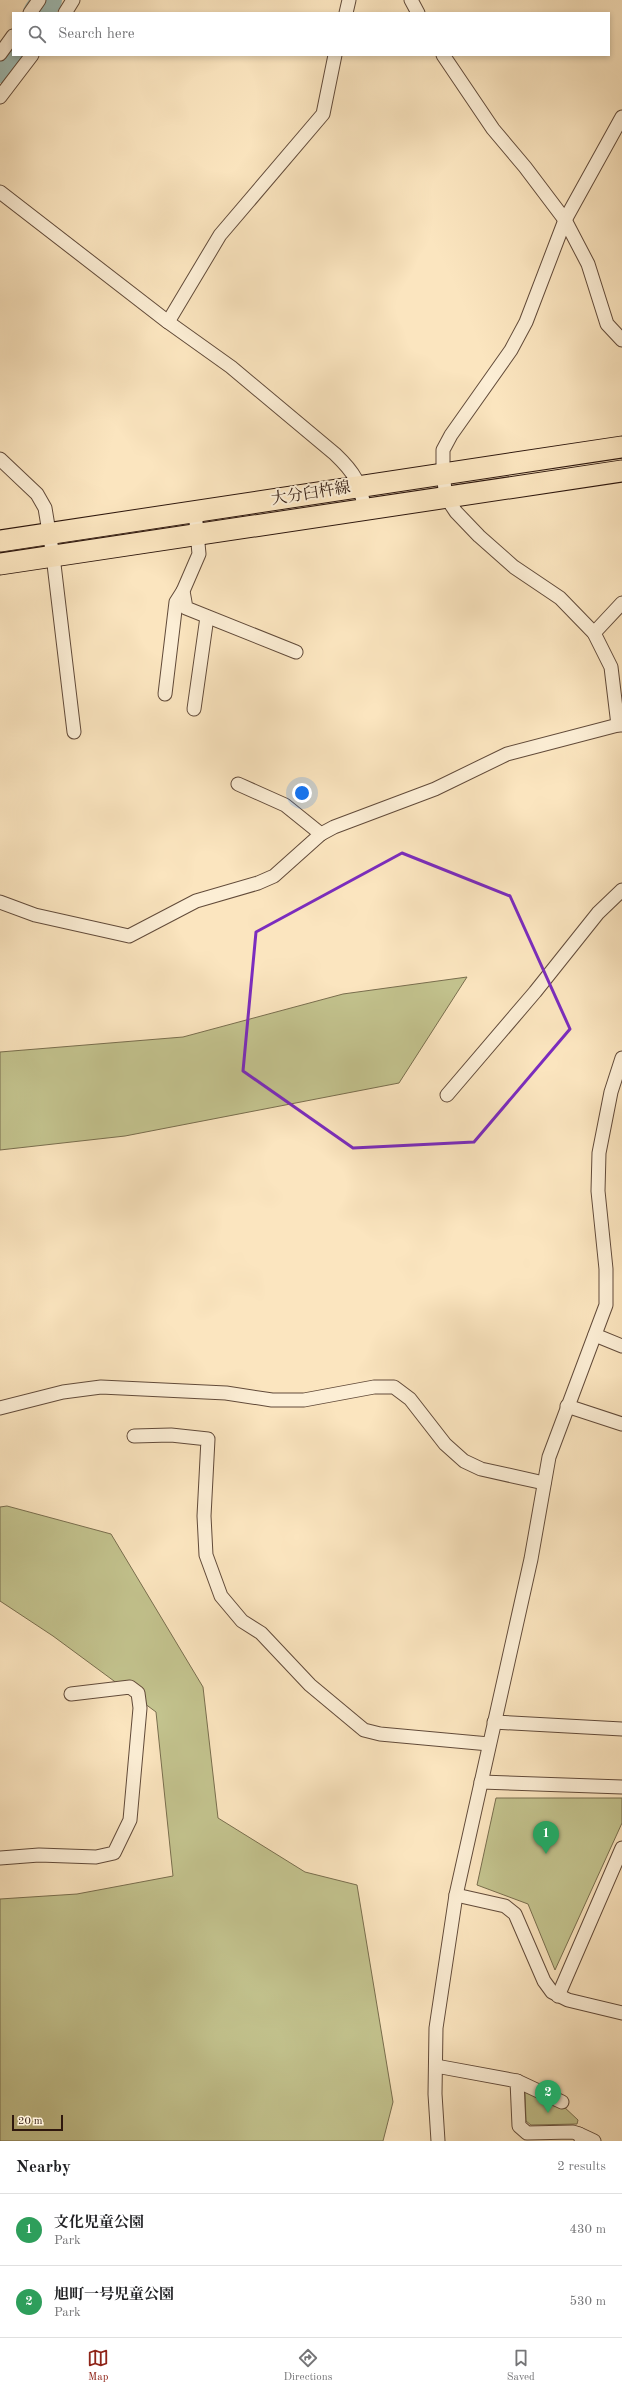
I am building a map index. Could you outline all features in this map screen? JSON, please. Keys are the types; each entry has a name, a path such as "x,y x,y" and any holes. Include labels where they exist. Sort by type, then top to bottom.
{"main road":[{"name":"大分臼杵線","path":"0,541 622,447"},
{"name":"大分臼杵線","path":"0,564 622,471"}],"street":[{"path":"31,12 39,0"},
{"path":"66,12 73,0"},
{"path":"346,12 350,0"},
{"path":"411,0 417,12"},
{"path":"0,54 12,37"},
{"path":"0,96 31,56"},
{"path":"168,322 220,235 323,114 335,56"},
{"path":"444,56 493,129 525,167 565,220 588,264 607,324 622,340"},
{"path":"0,902 35,915 129,936 196,901 258,883 274,876 320,834 334,827 435,789 507,754 620,725 611,667 594,633 560,598 514,567 479,536 456,512 446,497 443,474 443,450 511,350 526,322 565,220 622,117"},
{"path":"0,192 168,322 231,367 291,416 351,470 360,486 365,510"},
{"path":"0,459 37,494 45,508 53,556 74,732"},
{"path":"165,694 176,602 183,591 199,554 195,511"},
{"path":"183,591 186,608 296,652"},
{"path":"594,633 622,603"},
{"path":"194,709 207,617"},
{"path":"238,784 285,805 320,834"},
{"path":"447,1095 535,992 598,913 622,890"},
{"path":"438,2141 435,2094 436,2028 456,1895 531,1559 548,1457 606,1305 606,1269 598,1191 599,1154 611,1092 622,1058"},
{"path":"595,1334 622,1346"},
{"path":"0,1408 63,1392 101,1386 226,1393 272,1400 304,1400 374,1386 394,1387 410,1399 445,1444 464,1461 481,1469 544,1483"},
{"path":"567,1406 622,1424"},
{"path":"134,1436 171,1435 208,1439 204,1516 206,1556 221,1596 242,1621 261,1632 310,1685 364,1730 380,1734 490,1744"},
{"path":"0,1858 39,1855 96,1857 114,1854 130,1820 140,1708 138,1693 130,1687 71,1694"},
{"path":"494,1722 622,1729"},
{"path":"481,1782 622,1787"},
{"path":"558,1996 622,1848"},
{"path":"456,1895 505,1906 515,1914 544,1981 558,1996 622,2013"},
{"path":"436,2066 517,2081 562,2102"},
{"path":"517,2081 520,2126 523,2130 527,2133 573,2132 580,2138 594,2141"}],"highlighted area":[{"path":"402,853 510,896 570,1029 474,1142 353,1148 243,1071 256,932"}],"green space":[{"path":"467,977 399,1083 125,1136 0,1150 0,1052 183,1037 343,994"},
{"path":"7,1506 111,1534 203,1687 218,1818 305,1872 357,1885 393,2102 383,2141 0,2141 0,1899 77,1894 173,1876 156,1712 53,1636 0,1601 0,1507"},
{"path":"496,1798 622,1798 622,1823 555,1970 528,1904 477,1885"},
{"path":"525,2092 562,2105 578,2120 577,2124 531,2125 526,2121"}],"waterway":[{"path":"39,12 47,0"},
{"path":"0,68 12,50"}],"place":[{"name":"文化児童公園","path":"546,1854"},
{"name":"旭町一号児童公園","path":"548,2113"}]}
